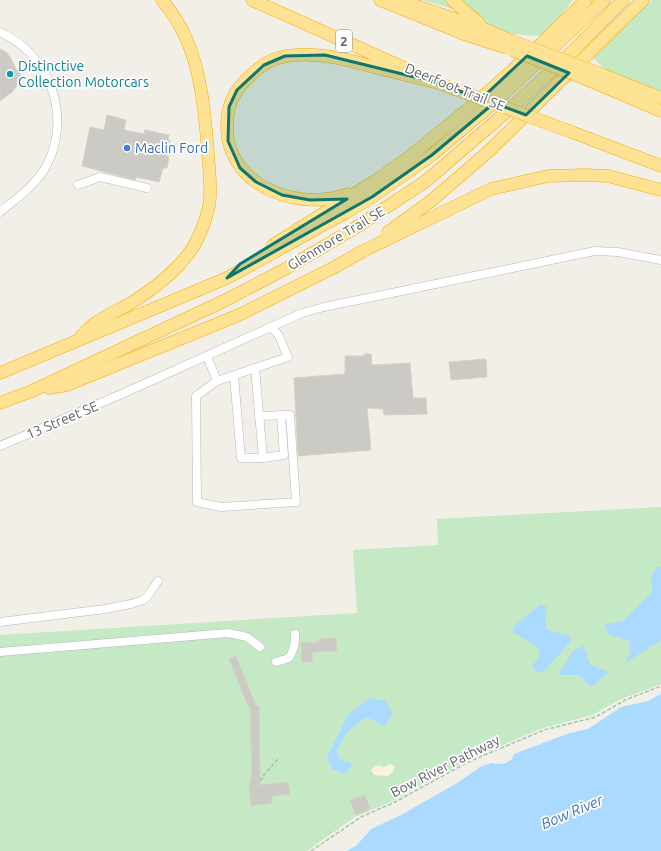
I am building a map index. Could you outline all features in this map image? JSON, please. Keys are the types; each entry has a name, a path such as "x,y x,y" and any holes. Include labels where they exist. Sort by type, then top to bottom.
{"highway":[{"path":"75,342 96,323 134,302 158,284 179,265 191,250 207,215 210,192 210,171 199,81 186,37 162,0"},
{"name":"Deerfoot Trail SE","path":"252,0 435,82 661,166"},
{"path":"380,0 464,34 507,43 597,78 661,98"},
{"path":"399,0 488,30"},
{"path":"452,0 466,13 507,43"},
{"path":"574,12 580,0"},
{"path":"227,278 240,264 306,226 408,158 478,101 586,0"},
{"name":"Glenmore Trail SE","path":"0,373 227,278 372,197 432,154 497,100 604,0"},
{"name":"Glenmore Trail SE","path":"0,403 32,391 226,300 287,268 355,228 420,185 517,103 572,52 623,0"},
{"path":"363,251 431,201 489,151 643,0"},
{"path":"357,192 327,199 299,199 273,192 251,179 237,162 228,141 227,116 236,90 257,69 272,60 285,56 302,55 325,55 435,82"},
{"path":"597,78 661,111"},
{"path":"32,391 67,385 239,315 335,267 363,251 491,189 548,176 586,175 608,176 661,190"}],"street":[{"path":"0,32 10,36 20,43 41,65 50,82 58,112 55,141 46,165 28,189 0,212"},
{"path":"78,185 100,177 147,188"},
{"name":"13 Street SE","path":"0,446 124,393 302,313 324,306 595,251 618,252 661,260"},
{"path":"259,416 290,415 296,502 221,507 198,502 196,396 217,381 288,357 278,334 271,328"},
{"path":"207,356 217,381"},
{"path":"255,368 263,458"},
{"path":"234,376 241,458 263,458 284,455 281,415"},
{"path":"0,622 105,609 131,604 143,600 158,581"},
{"path":"0,652 228,634 247,637 260,647"},
{"path":"276,662 289,658 293,652 296,641 295,634"}],"path":[{"name":"Bow River Pathway","path":"311,851 361,817 395,802 468,762 544,730 596,717 625,700 661,686"},
{"path":"260,781 278,759"}],"highlighted area":[{"path":"325,55 435,82 481,99 527,56 569,73 526,115 494,103 432,155 372,197 227,278 240,264 347,199 310,200 282,195 256,182 240,168 228,141 229,107 237,90 264,65 285,56"}],"green space":[{"path":"423,0 447,0 453,9"},
{"path":"462,0 573,0 551,28 539,36 510,34 496,30 480,18"},
{"path":"652,0 661,0 661,92 608,72 593,58"},
{"path":"661,507 661,684 621,699 592,715 543,728 470,759 390,802 355,817 307,851 0,851 0,635 357,613 353,550 438,545 437,519"}],"sand":[{"path":"390,764 395,767 392,773 388,776 374,775 371,771 378,765 384,767"}],"water":[{"path":"659,566 661,567 661,640 624,664 631,652 629,641 608,634 605,624 622,622 652,592 651,576"},
{"path":"541,604 547,607 545,616 546,628 554,632 569,635 571,641 544,671 537,673 532,667 539,656 539,648 513,632 513,627"},
{"path":"584,646 590,665 609,672 591,687 579,675 558,675 574,650"},
{"name":"Bow River","path":"661,694 661,851 347,851 357,845 371,829 401,815 457,783 482,766 492,763 506,763 512,759 514,754 570,733 588,729 621,707 648,701"},
{"path":"370,698 386,701 392,714 385,726 366,717 345,734 337,751 340,760 352,764 346,774 332,769 327,757 348,715"}],"building":[{"name":"Distinctive Collection Motorcars","path":"0,49 6,52 17,71 20,71 20,78 12,92 0,101"},
{"name":"Maclin Ford","path":"107,115 126,120 124,130 144,134 145,130 169,135 168,140 170,141 167,156 169,156 167,168 163,168 159,182 136,177 135,180 82,166 90,127 104,130"},
{"path":"364,354 371,354 372,365 410,363 413,398 426,398 427,414 384,415 383,409 367,408 371,450 298,456 294,378 345,374 345,356 364,356"},
{"path":"486,359 487,377 451,380 449,362"},
{"path":"336,638 337,651 312,652 313,662 302,662 301,643 319,642 319,639"},
{"path":"236,656 256,706 259,705 260,785 288,782 290,794 272,796 272,803 251,806 249,786 250,778 252,778 250,707 248,706 229,659"},
{"path":"365,795 370,809 356,815 350,800"}],"place":[{"name":"Distinctive Collection Motorcars","path":"10,74"},
{"name":"Maclin Ford","path":"127,148"}]}
